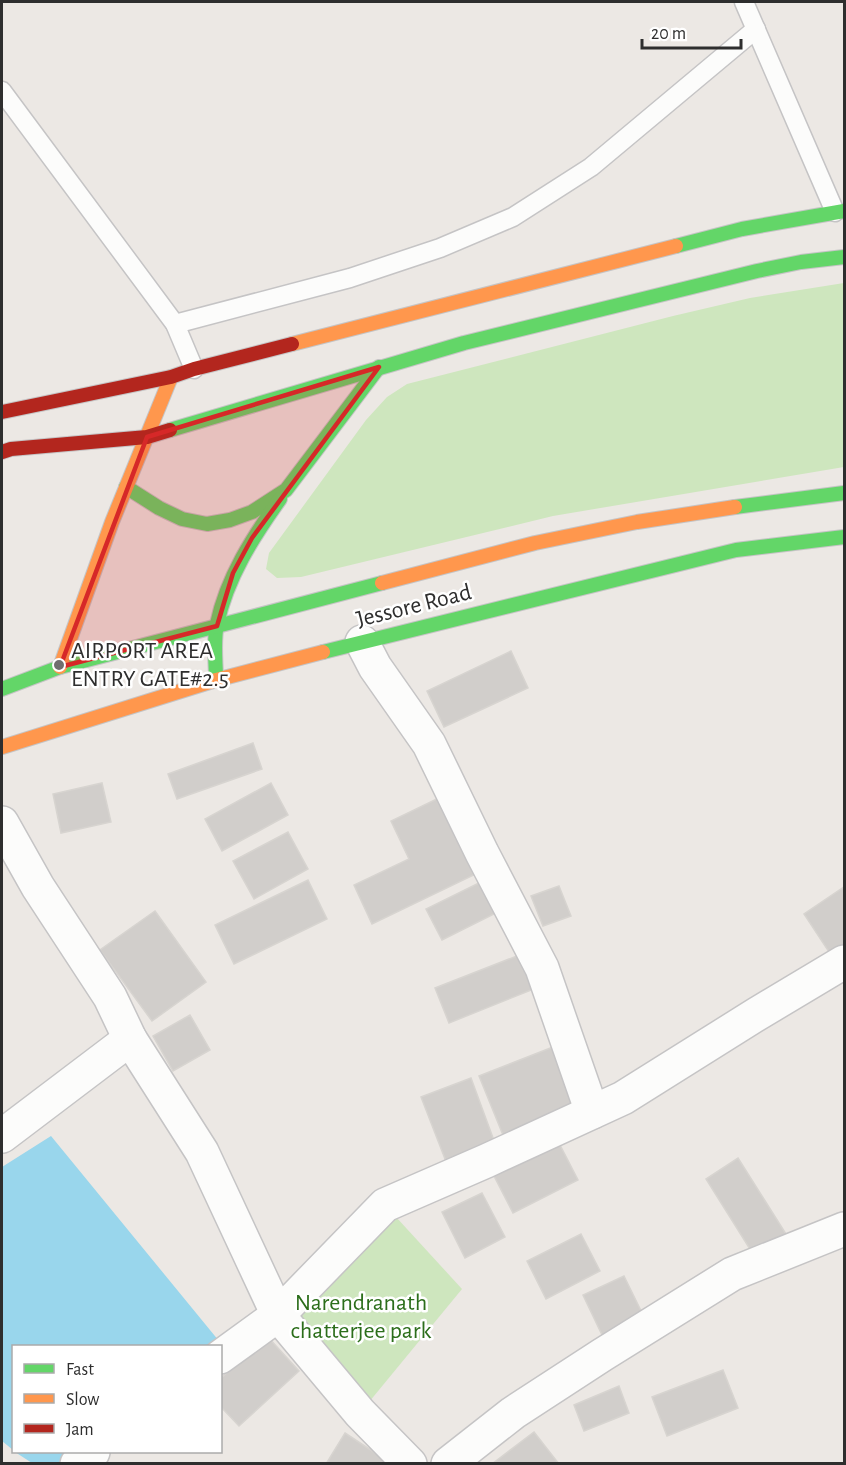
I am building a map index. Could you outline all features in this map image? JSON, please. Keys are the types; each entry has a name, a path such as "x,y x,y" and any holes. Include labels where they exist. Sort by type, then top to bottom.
{"street":[{"path":"2,412 171,377 194,369 742,229 840,212"},
{"path":"2,452 11,449 147,437 464,343 757,271 801,262 844,257"},
{"path":"216,680 217,626 233,573 252,538 286,490 379,367"},
{"path":"60,667 112,522 171,377"},
{"path":"126,487 159,508 182,519 207,524 230,520 252,512 286,490"},
{"name":"Jessore Road","path":"2,689 60,667 536,543 637,522 844,493"},
{"name":"Jessore Road","path":"2,747 216,680 362,642 736,550 844,537"},
{"path":"362,642 375,668 429,744 482,853 543,968 592,1112"},
{"path":"6,841 110,997 130,1039 202,1152 278,1315 360,1413 410,1464"},
{"path":"222,1356 278,1315 385,1205 623,1098 844,962"},
{"path":"2,1136 130,1039"},
{"path":"448,1464 513,1413 602,1354 732,1274 844,1229"},
{"path":"77,1464 92,1453"}],"lane":[{"path":"744,2 840,212"},
{"path":"175,324 350,278 440,249 513,217 591,167 756,29"},
{"path":"2,91 175,324 194,369"}],"highlighted area":[{"path":"379,367 252,538 233,573 217,626 60,667 147,437"}],"green space":[{"path":"844,283 844,467 553,516 301,577 277,578 266,569 269,553 366,420 387,397 407,384 750,298"},
{"name":"Narendranath chatterjee park","path":"385,1205 462,1289 360,1413 278,1315"}],"water":[{"path":"51,1136 219,1341 213,1345 12,1345 12,1449 2,1441 2,1167"},
{"path":"17,1453 72,1453 57,1464 32,1463"}],"building":[{"path":"511,651 528,688 444,727 427,691"},
{"path":"253,743 262,769 177,799 168,774"},
{"path":"102,783 111,822 61,833 53,794"},
{"path":"271,783 288,815 222,851 205,819"},
{"path":"445,795 482,871 372,924 354,885 409,859 391,821"},
{"path":"288,832 308,869 254,899 233,861"},
{"path":"491,877 506,908 442,940 426,909"},
{"path":"308,880 327,919 234,964 215,925"},
{"path":"559,886 571,916 543,926 531,896"},
{"path":"844,887 844,950 833,958 804,914"},
{"path":"155,911 206,982 152,1021 100,950"},
{"path":"527,952 541,986 449,1023 435,988"},
{"path":"190,1015 210,1050 173,1071 153,1036"},
{"path":"558,1045 584,1109 505,1140 479,1076"},
{"path":"471,1078 496,1146 447,1164 421,1097"},
{"path":"558,1141 578,1180 513,1213 493,1174"},
{"path":"738,1158 786,1234 753,1254 706,1179"},
{"path":"482,1193 505,1237 465,1258 442,1212"},
{"path":"581,1234 600,1271 546,1299 527,1261"},
{"path":"624,1276 644,1317 603,1337 583,1295"},
{"path":"267,1336 299,1371 239,1426 222,1408 222,1377"},
{"path":"723,1370 738,1408 667,1436 652,1397"},
{"path":"619,1386 629,1413 584,1431 574,1405"},
{"path":"534,1432 559,1464 492,1464"},
{"path":"345,1433 392,1464 326,1464"}],"traffic: fast":[{"path":"676,246 742,229 844,211"},
{"path":"170,430 464,343 757,271 801,262 844,257"},
{"path":"126,487 159,508 182,519 207,524 230,520 252,512 286,490 379,367"},
{"path":"735,507 844,493"},
{"path":"216,680 216,631 227,590 242,558 280,499"},
{"path":"323,652 736,550 844,537"},
{"path":"2,689 60,667 382,583"}],"traffic: slow":[{"path":"292,344 676,246"},
{"path":"60,667 112,522 171,377"},
{"path":"382,583 535,543 637,522 735,507"},
{"path":"2,747 216,680 323,652"}],"traffic: jam":[{"path":"2,412 171,377 292,344"},
{"path":"2,452 11,449 147,437 170,430"}],"place":[{"name":"AIRPORT AREA ENTRY GATE#2.5","path":"59,665"}]}
